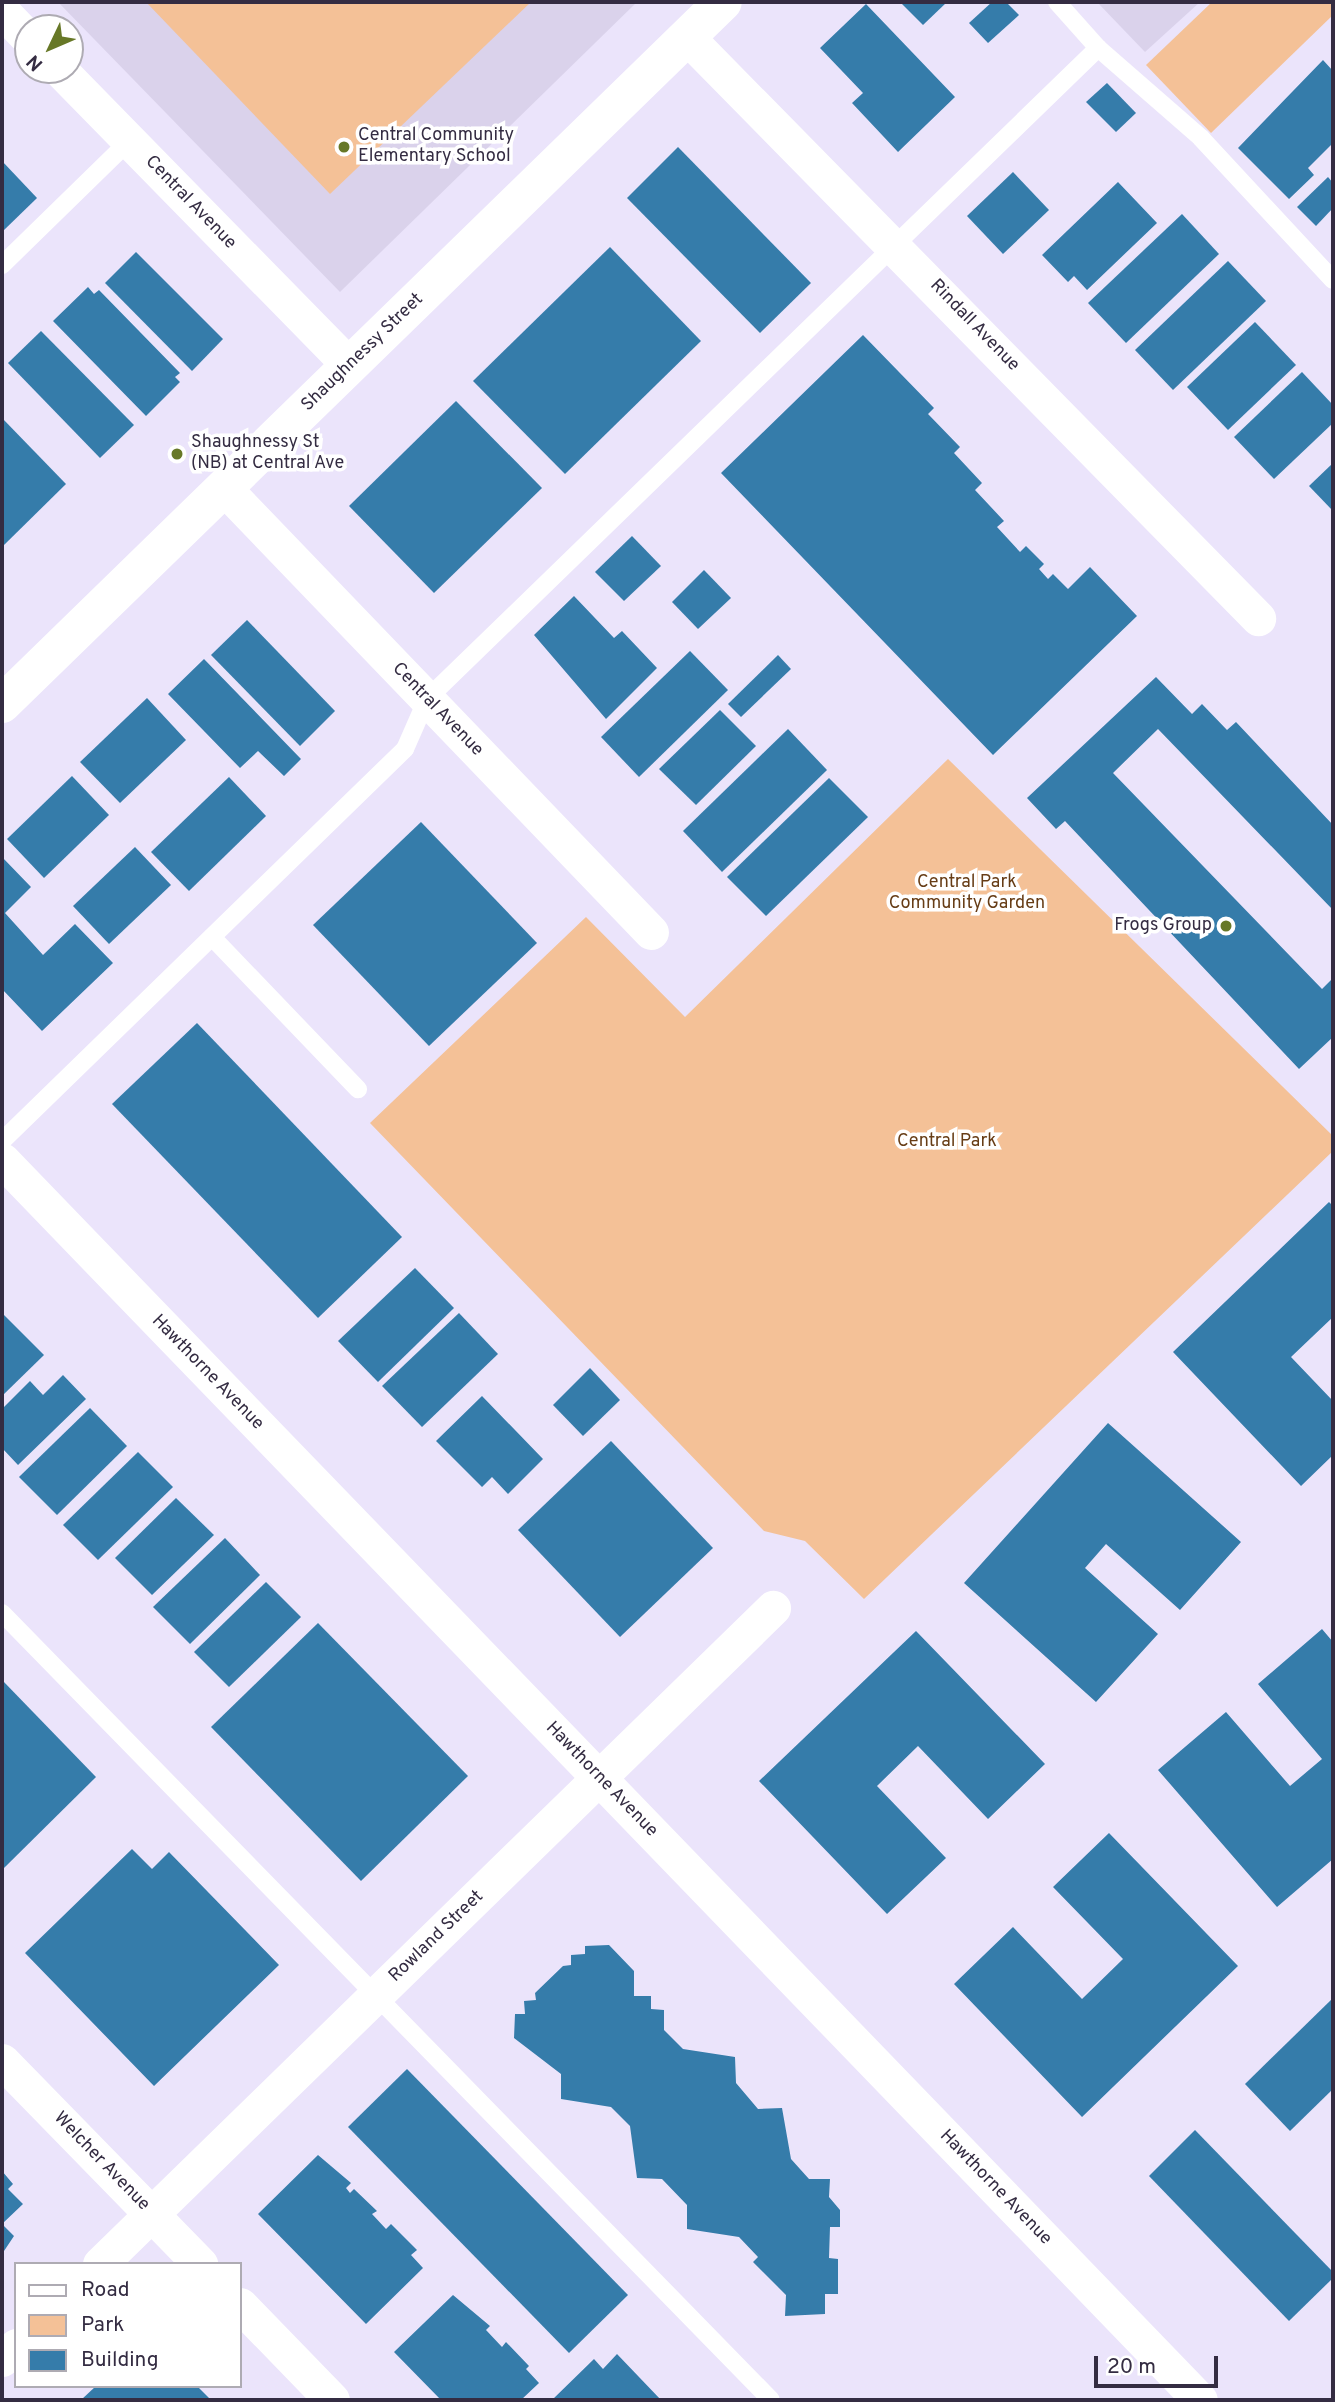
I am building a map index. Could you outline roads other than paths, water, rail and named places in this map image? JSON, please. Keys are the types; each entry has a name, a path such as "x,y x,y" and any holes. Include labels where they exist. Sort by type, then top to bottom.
{"main road":[{"name":"Shaughnessy Street","path":"2,704 723,2"}],"street":[{"name":"Rindall Avenue","path":"687,37 895,245 1258,618"},
{"name":"Central Avenue","path":"74,84 349,366"},
{"name":"Central Avenue","path":"224,488 651,932"},
{"name":"Hawthorne Avenue","path":"2,1160 1200,2400"},
{"name":"Rowland Street","path":"102,2262 773,1608"},
{"name":"Welcher Avenue","path":"2,2060 198,2262"},
{"path":"242,2307 332,2400"}],"lane":[{"path":"1057,2 1098,48 1201,138 1333,280"},
{"path":"2,1141 405,749 427,699 1098,48"},
{"path":"2,265 129,141"},
{"path":"212,937 358,1089"},
{"path":"2,1613 771,2400"}],"place":[{"name":"Central Community Elementary School","path":"344,147"},
{"name":"Shaughnessy St (NB) at Central Ave","path":"177,454"},
{"name":"Frogs Group","path":"1226,926"}],"park label":[{"name":"Central Park Community Garden","path":"967,894"},
{"name":"Central Park","path":"947,1142"}]}
